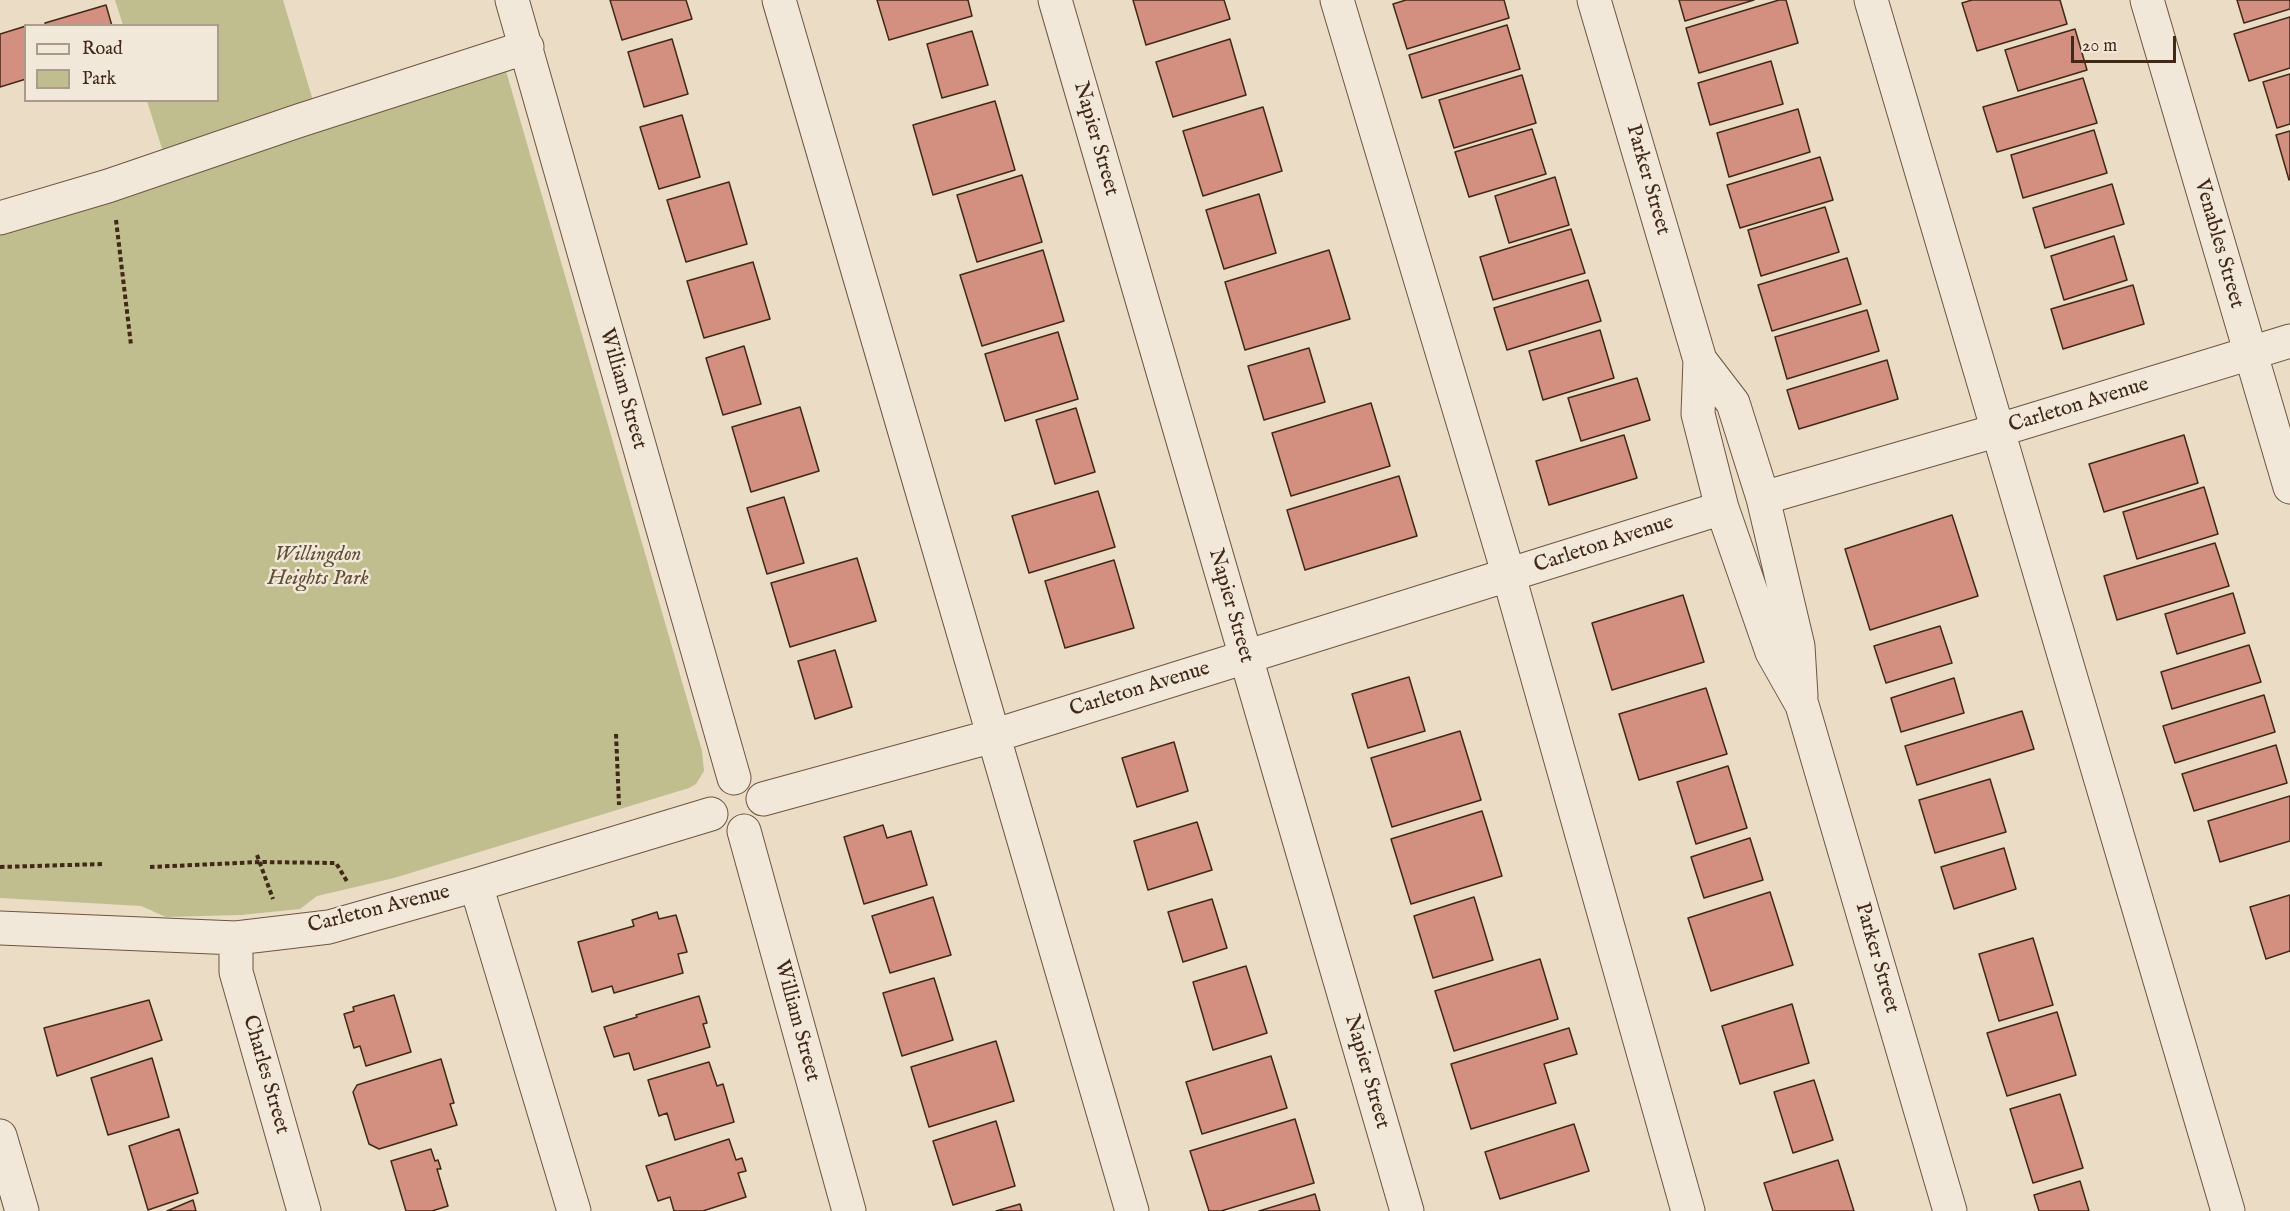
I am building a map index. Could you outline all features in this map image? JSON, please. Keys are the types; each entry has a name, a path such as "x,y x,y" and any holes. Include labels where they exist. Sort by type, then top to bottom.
{"street":[{"name":"William Street","path":"512,0 734,778"},
{"path":"779,0 1132,1211"},
{"name":"Napier Street","path":"1055,0 1407,1211"},
{"path":"1337,0 1509,576 1688,1211"},
{"name":"Parker Street","path":"1594,0 1700,360 1698,414 1722,508 1772,651 1802,705"},
{"path":"1871,0 2228,1211"},
{"name":"Venables Street","path":"2147,0 2290,487"},
{"path":"0,218 108,186 307,118 527,47"},
{"name":"Carleton Avenue","path":"1763,498 1999,430 2290,341"},
{"name":"Parker Street","path":"1700,360 1733,403 1763,498 1798,646 1802,705 1950,1211"},
{"name":"Carleton Avenue","path":"763,799 993,736 1722,508"},
{"path":"734,778 742,779 755,786 763,799 762,815 758,822 744,831 728,831 715,821 711,814 710,806 714,790 720,784 734,778"},
{"name":"Carleton Avenue","path":"0,928 236,938 328,927 711,814"},
{"name":"William Street","path":"744,831 849,1211"},
{"path":"476,885 574,1211"},
{"name":"Charles Street","path":"236,938 236,972 304,1211"},
{"path":"0,1136 22,1211"}],"path":[{"path":"108,186 114,206 131,345"},
{"path":"616,734 619,805"},
{"path":"257,855 275,906"},
{"path":"150,867 260,862 336,863 348,883"},
{"path":"0,867 104,864"}],"green space":[{"name":"Willingdon Heights Park","path":"115,0 283,0 317,114 502,57 702,751 704,771 696,784 394,878 317,896 300,909 241,915 166,917 141,906 0,898 0,202 164,155 147,102 219,102 219,24 123,24"}],"building":[{"path":"610,0 686,0 692,19 622,40"},
{"path":"877,0 968,0 972,16 889,40"},
{"path":"1133,0 1224,0 1230,19 1146,45"},
{"path":"1406,0 1504,0 1509,18 1407,49 1393,4"},
{"path":"1679,0 1754,0 1685,21"},
{"path":"1779,0 1786,0 1798,43 1699,73 1686,28"},
{"path":"1972,0 2060,0 2067,24 1977,51 1962,3"},
{"path":"2237,0 2290,0 2290,9 2244,23"},
{"path":"106,5 111,24 45,24"},
{"path":"2290,17 2290,68 2249,81 2234,34"},
{"path":"1507,25 1520,69 1422,98 1409,55"},
{"path":"24,27 24,80 0,87 0,34"},
{"path":"2075,29 2087,70 2018,91 2005,50"},
{"path":"972,31 988,85 942,98 927,44"},
{"path":"672,39 688,94 644,107 628,52"},
{"path":"1230,39 1246,95 1173,117 1156,62"},
{"path":"1771,61 1783,104 1710,125 1698,83"},
{"path":"2290,74 2290,124 2277,128 2263,82"},
{"path":"1522,75 1536,123 1454,148 1439,100"},
{"path":"2083,78 2097,123 1997,152 1983,107"},
{"path":"995,101 1015,170 933,195 913,125"},
{"path":"1263,107 1282,171 1203,196 1183,131"},
{"path":"1798,109 1810,152 1729,177 1717,133"},
{"path":"682,115 700,177 659,189 640,127"},
{"path":"1532,129 1546,174 1469,197 1455,152"},
{"path":"2094,130 2107,173 2023,198 2011,155"},
{"path":"2290,131 2290,179 2289,180 2276,135"},
{"path":"1820,157 1833,200 1740,228 1727,185"},
{"path":"1022,175 1042,242 977,262 957,195"},
{"path":"1555,177 1569,225 1509,243 1495,196"},
{"path":"729,182 747,244 686,262 667,200"},
{"path":"2112,184 2124,224 2045,248 2033,208"},
{"path":"1259,194 1276,253 1224,269 1206,210"},
{"path":"1825,207 1839,252 1761,276 1748,230"},
{"path":"1571,229 1585,273 1493,300 1480,257"},
{"path":"2114,236 2127,280 2064,300 2051,256"},
{"path":"1043,250 1064,321 982,346 960,275"},
{"path":"1329,250 1350,319 1245,350 1225,282"},
{"path":"1847,258 1861,304 1772,331 1758,285"},
{"path":"753,262 770,319 704,338 687,281"},
{"path":"1588,280 1601,321 1507,350 1494,308"},
{"path":"2133,285 2144,324 2063,349 2051,309"},
{"path":"1867,310 1879,351 1787,379 1775,337"},
{"path":"1600,330 1614,378 1543,400 1529,351"},
{"path":"1058,332 1078,399 1005,421 985,354"},
{"path":"744,346 761,404 723,415 706,358"},
{"path":"1309,348 1325,402 1264,420 1248,366"},
{"path":"1887,360 1898,399 1799,429 1787,390"},
{"path":"1637,378 1650,420 1581,441 1568,398"},
{"path":"1371,403 1390,466 1291,496 1272,433"},
{"path":"800,407 819,471 751,492 732,427"},
{"path":"1076,408 1095,472 1055,484 1036,420"},
{"path":"1624,435 1637,478 1549,505 1536,461"},
{"path":"2184,435 2198,483 2104,512 2089,464"},
{"path":"1399,476 1417,536 1305,570 1287,510"},
{"path":"2204,487 2218,534 2137,559 2123,512"},
{"path":"1098,491 1115,547 1029,573 1012,516"},
{"path":"784,497 804,563 767,574 747,508"},
{"path":"1952,515 1978,596 1870,630 1845,549"},
{"path":"2215,543 2229,586 2117,620 2104,576"},
{"path":"857,558 876,621 790,647 771,583"},
{"path":"1114,560 1134,628 1065,648 1045,581"},
{"path":"2233,593 2245,633 2177,654 2165,614"},
{"path":"1683,595 1704,662 1612,690 1592,623"},
{"path":"1940,626 1952,663 1886,683 1874,646"},
{"path":"2249,645 2261,682 2172,709 2161,672"},
{"path":"835,650 852,707 815,719 798,661"},
{"path":"1409,677 1425,731 1368,748 1352,694"},
{"path":"1954,678 1964,713 1901,732 1891,698"},
{"path":"1706,688 1727,754 1639,780 1619,714"},
{"path":"2264,695 2275,732 2175,763 2163,726"},
{"path":"2022,711 2034,749 1917,785 1905,746"},
{"path":"1460,731 1481,800 1392,827 1371,758"},
{"path":"1174,742 1188,791 1137,807 1122,758"},
{"path":"2276,745 2287,783 2194,811 2182,774"},
{"path":"1728,766 1747,828 1696,844 1677,782"},
{"path":"1990,779 2006,832 1935,853 1919,800"},
{"path":"2290,796 2290,841 2220,862 2208,821"},
{"path":"1482,811 1502,876 1411,904 1391,839"},
{"path":"1197,822 1212,870 1148,890 1134,841"},
{"path":"883,825 887,838 911,831 927,885 864,904 844,837"},
{"path":"1750,838 1763,880 1704,898 1691,857"},
{"path":"2004,848 2016,889 1954,909 1941,867"},
{"path":"1770,892 1793,965 1711,991 1688,918"},
{"path":"2290,895 2290,951 2266,959 2250,907"},
{"path":"933,897 951,955 890,973 872,916"},
{"path":"1474,897 1493,960 1433,978 1414,916"},
{"path":"1212,899 1227,948 1183,962 1168,912"},
{"path":"657,912 659,919 676,915 687,952 678,954 683,973 614,993 612,986 592,992 578,942 634,926 632,920"},
{"path":"2033,938 2053,1005 1999,1021 1979,954"},
{"path":"1540,959 1558,1019 1454,1051 1435,991"},
{"path":"1246,966 1267,1033 1213,1050 1193,982"},
{"path":"934,978 953,1040 902,1056 883,993"},
{"path":"394,995 411,1052 366,1066 360,1046 354,1048 344,1014 354,1011 353,1007"},
{"path":"699,996 707,1023 703,1024 710,1047 634,1070 629,1053 614,1057 604,1027"},
{"path":"149,1000 162,1040 57,1076 44,1028"},
{"path":"1792,1004 1809,1063 1740,1084 1722,1026"},
{"path":"2057,1012 2076,1075 2007,1096 1987,1033"},
{"path":"1569,1028 1577,1054 1544,1064 1556,1103 1471,1129 1451,1064"},
{"path":"996,1041 1014,1101 929,1127 911,1067"},
{"path":"1271,1056 1287,1108 1202,1134 1186,1082"},
{"path":"152,1058 169,1117 108,1135 91,1078"},
{"path":"441,1059 454,1103 450,1104 457,1125 379,1149 369,1144 353,1092 357,1085"},
{"path":"709,1062 717,1086 723,1084 734,1122 675,1140 667,1113 659,1116 648,1080"},
{"path":"1814,1080 1833,1140 1793,1153 1774,1092"},
{"path":"2060,1094 2083,1168 2033,1183 2010,1109"},
{"path":"1295,1119 1314,1183 1221,1211 1209,1211 1190,1151"},
{"path":"996,1121 1015,1186 953,1205 933,1141"},
{"path":"1574,1124 1589,1171 1500,1199 1485,1152"},
{"path":"179,1129 198,1193 148,1210 129,1146"},
{"path":"729,1139 736,1160 742,1158 746,1171 738,1173 746,1197 703,1211 674,1211 670,1197 658,1201 646,1166"},
{"path":"431,1149 441,1169 437,1169 448,1206 432,1211 406,1211 391,1161"},
{"path":"1838,1160 1854,1211 1773,1211 1764,1183"},
{"path":"2080,1181 2089,1211 2039,1211 2034,1195"},
{"path":"1315,1194 1320,1211 1259,1211"},
{"path":"193,1200 196,1211 167,1211"},
{"path":"1020,1204 1022,1211 996,1211"}]}
